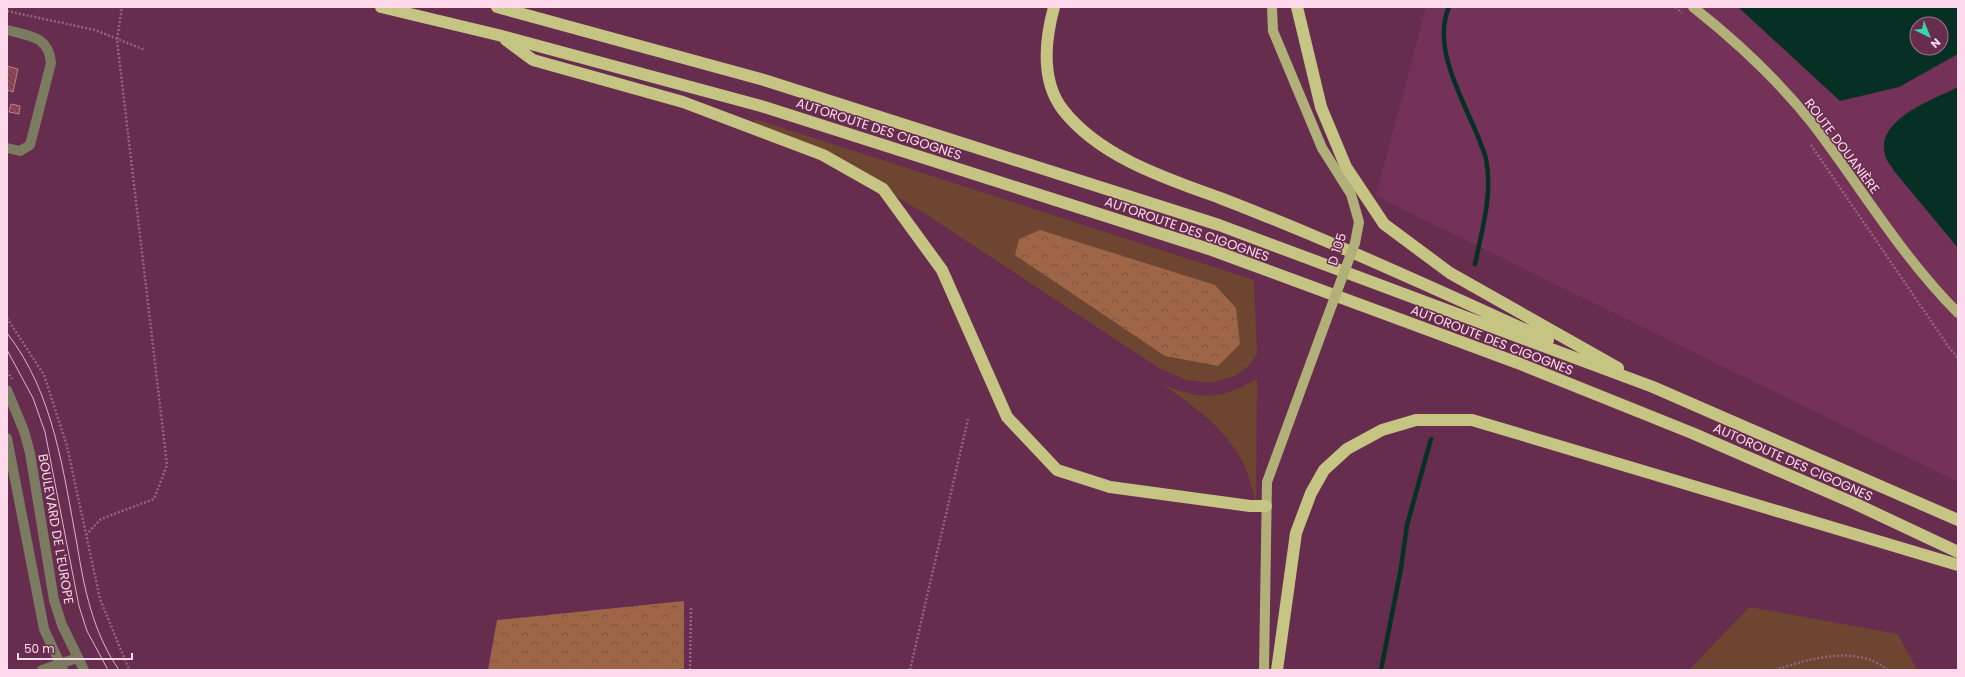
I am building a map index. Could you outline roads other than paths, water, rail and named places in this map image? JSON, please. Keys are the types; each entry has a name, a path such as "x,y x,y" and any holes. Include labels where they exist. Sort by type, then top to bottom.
{"highway":[{"name":"AUTOROUTE DES CIGOGNES","path":"381,7 498,35 761,106 1212,250 1518,363 1684,430 1856,504 1958,552"},
{"name":"AUTOROUTE DES CIGOGNES","path":"497,7 764,80 1219,225 1653,387 1958,520"},
{"path":"1054,7 1046,40 1046,61 1053,92 1062,109 1086,133 1105,147 1165,178 1308,233 1653,387"},
{"path":"1297,7 1321,107 1346,167 1384,224 1450,273 1653,387"},
{"path":"498,35 534,60 683,102 823,155 884,190 942,270 1007,417 1057,470 1110,487 1250,506 1266,506"},
{"path":"1277,670 1296,533 1315,487 1324,470 1347,449 1382,430 1416,420 1472,420 1958,565"}],"main road":[{"name":"D 105","path":"1264,670 1267,482 1355,243 1359,222 1351,194 1322,148 1274,31 1272,7"},
{"name":"ROUTE DOUANIÈRE","path":"1693,7 1743,48 1812,123 1890,233 1928,281 1958,313"}],"street":[{"path":"7,30 41,41 50,54 51,63 30,145 20,150 7,148"},
{"name":"BOULEVARD DE L'EUROPE","path":"7,390 24,431 30,453 54,600 62,625 84,670"},
{"path":"7,438 44,628 61,667"},
{"path":"42,670 61,667 77,658"}],"waterway":[{"path":"1449,7 1445,23 1444,40 1447,57 1458,91 1485,154 1488,172 1486,212 1475,264"},
{"path":"1381,670 1401,568 1407,525 1431,439"}],"tram line":[{"path":"7,333 23,356 36,381 46,407 61,461 83,577 91,610 102,641 119,670"},
{"path":"7,350 33,398 45,432 79,606 87,631 108,670"}]}
